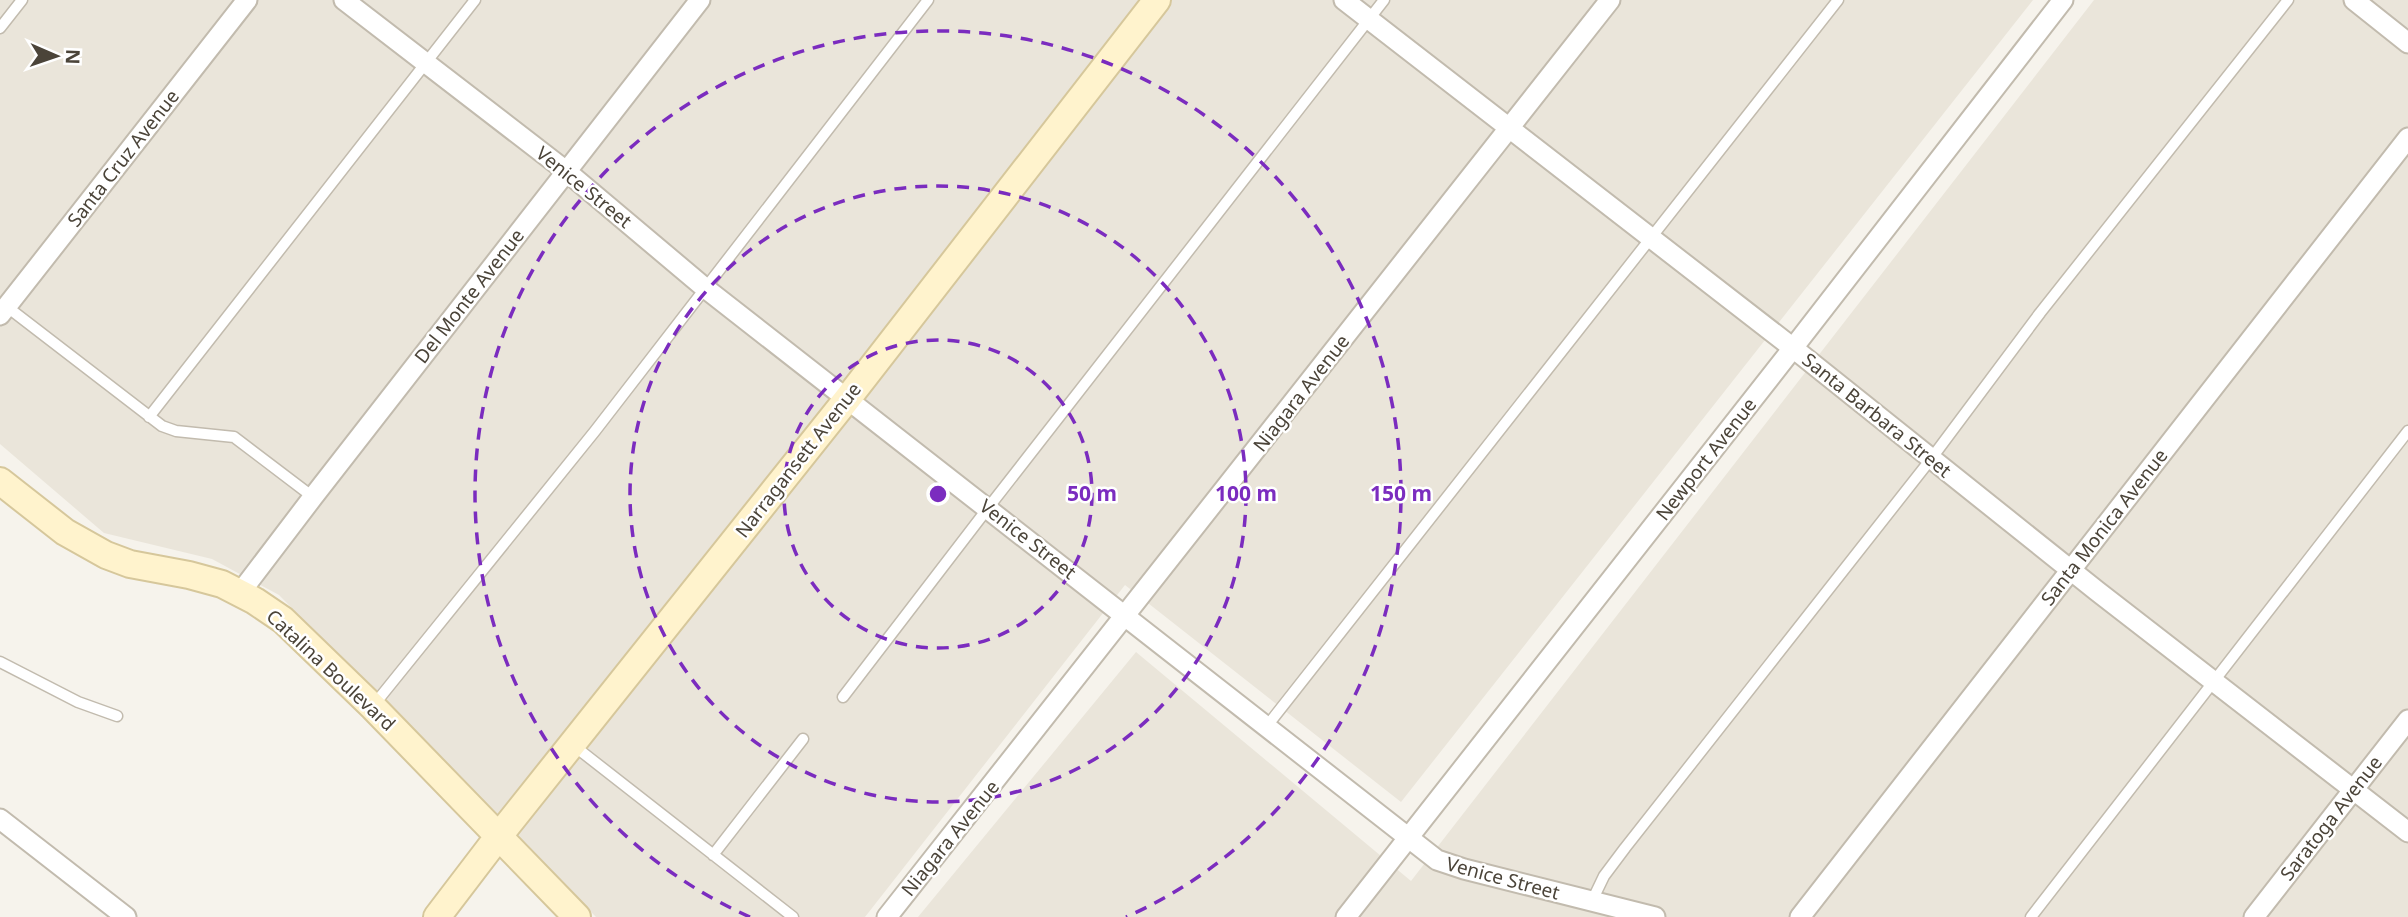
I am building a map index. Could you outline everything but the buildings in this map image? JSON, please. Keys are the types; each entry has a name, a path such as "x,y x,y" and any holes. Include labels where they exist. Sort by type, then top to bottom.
{"street":[{"name":"Santa Cruz Avenue","path":"2,308 247,0"},
{"name":"Venice Street","path":"344,0 566,171 705,288 1437,860 1656,917"},
{"name":"Del Monte Avenue","path":"240,593 700,0"},
{"name":"Narragansett Avenue","path":"437,917 848,398 1157,0"},
{"name":"Santa Barbara Street","path":"1345,0 2408,832"},
{"name":"Niagara Avenue","path":"887,917 1610,0"},
{"name":"Newport Avenue","path":"1346,917 2063,0"},
{"path":"2354,0 2408,43"},
{"name":"Santa Monica Avenue","path":"1800,917 2408,138"},
{"name":"Catalina Boulevard","path":"0,481 65,532 106,555 130,564 202,578 240,593 271,611 293,628 373,707 577,917"},
{"name":"Saratoga Avenue","path":"2254,917 2408,720"},
{"path":"0,819 126,917"}],"lane":[{"path":"0,28 22,0"},
{"path":"149,418 475,0"},
{"path":"373,707 569,463 928,0"},
{"path":"843,697 1384,0"},
{"path":"1267,726 1838,0"},
{"path":"1592,901 1604,876 1625,848 1931,459 2048,302 2288,0"},
{"path":"2,308 149,418 170,429 234,437 313,497"},
{"path":"2031,917 2408,431"},
{"path":"0,662 78,702 117,716"},
{"path":"713,855 803,738"},
{"path":"572,744 793,917"}],"shaded area":[{"path":"0,0 2033,0 1401,802 1125,585 865,917 596,917 279,595 212,559 104,533 0,444"},
{"path":"2094,0 2408,0 2408,917 918,917 1136,652 1411,881"}]}
